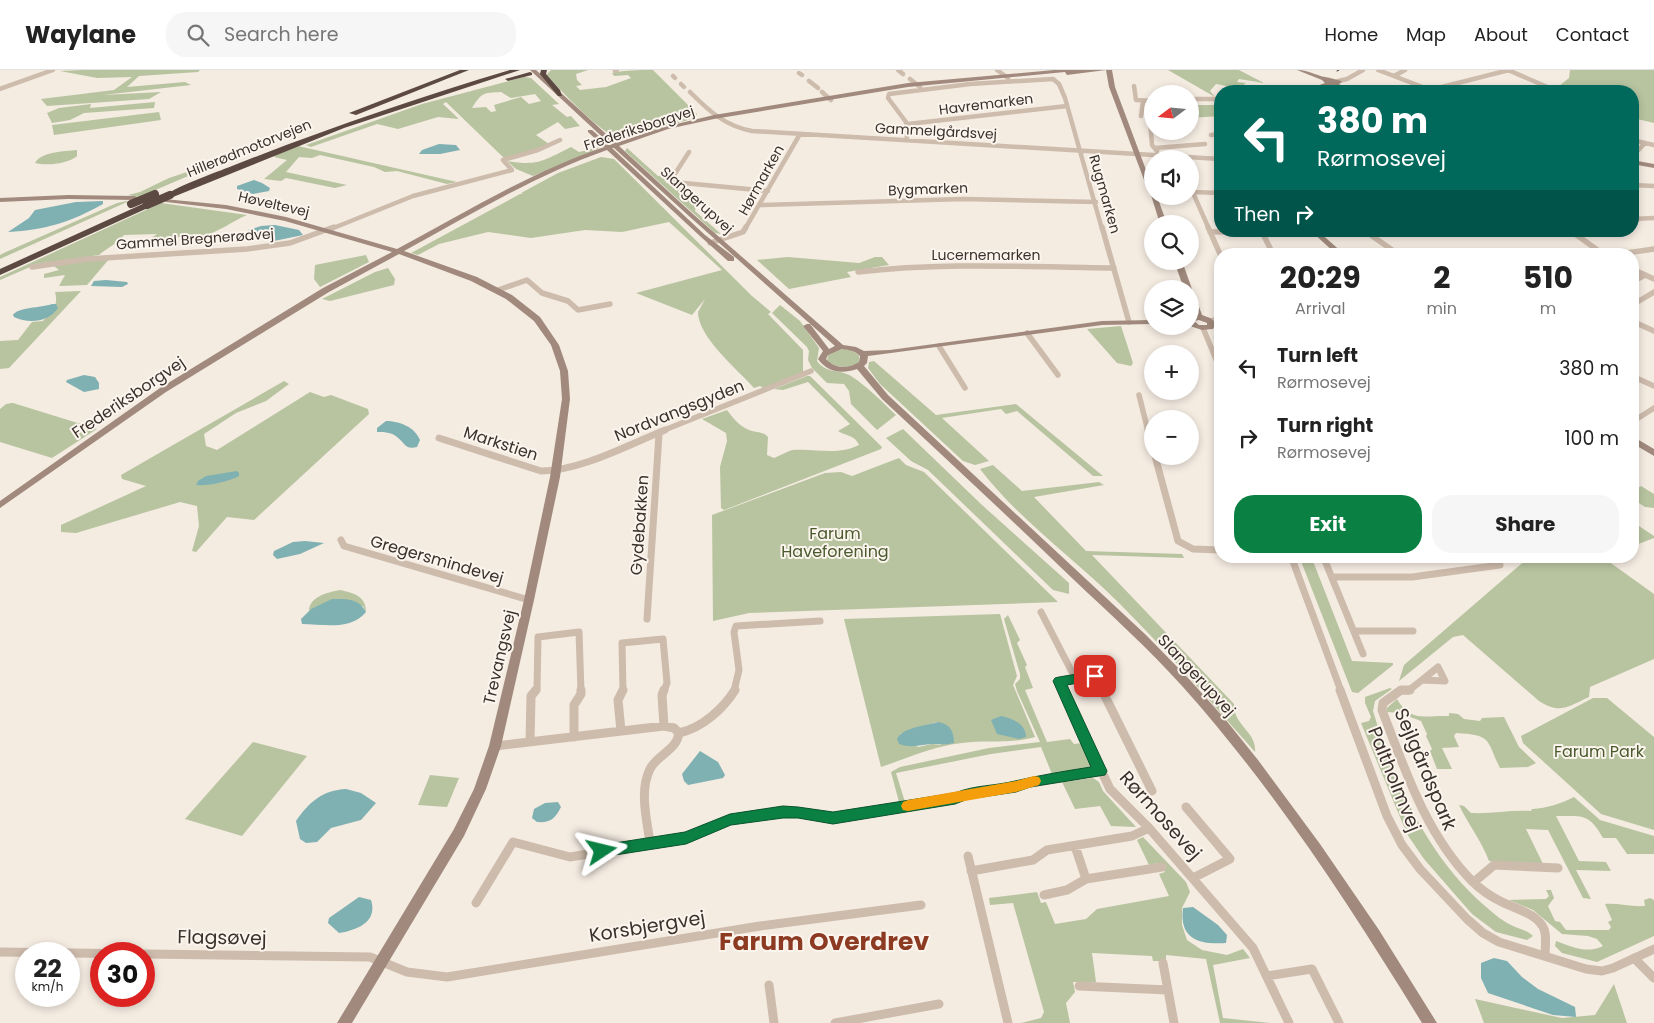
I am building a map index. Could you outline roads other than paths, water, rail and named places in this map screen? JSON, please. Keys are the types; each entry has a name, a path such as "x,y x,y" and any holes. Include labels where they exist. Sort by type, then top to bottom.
{"highway":[{"path":"347,115 466,70"},
{"name":"Hillerødmotorvejen","path":"0,264 133,201 155,194 258,150 370,110 498,70"},
{"path":"535,71 542,74 560,95"},
{"name":"Hillerødmotorvejen","path":"0,272 147,205 314,136 428,100 517,74 535,71"},
{"path":"517,74 530,77 540,83"}],"street":[{"path":"0,89 53,70"},
{"path":"898,70 903,74"},
{"path":"998,70 1006,76"},
{"name":"Frederiksborgvej","path":"0,505 163,390 277,320 398,253 547,176 613,148 716,118 830,98 918,85 1072,70"},
{"path":"1103,70 1112,86 1144,170"},
{"name":"Frederiksborgvej","path":"1006,76 1103,70"},
{"path":"1109,70 1112,86"},
{"path":"1300,70 1327,81 1337,82 1364,70"},
{"path":"1378,70 1417,85"},
{"path":"1394,76 1405,70"},
{"path":"1454,85 1509,70 1543,85"},
{"path":"535,71 540,83 589,130 613,148"},
{"name":"Rugmarken","path":"908,124 888,98 889,94 970,84 1050,78 1059,84 1081,151 1129,322"},
{"path":"910,79 918,85"},
{"path":"808,81 818,88"},
{"path":"1319,85 1327,81"},
{"path":"1337,82 1341,85"},
{"path":"1134,86 1135,98 1143,101 1141,116"},
{"path":"690,92 716,118"},
{"path":"822,92 830,98"},
{"name":"Slangerupvej","path":"560,95 710,243 802,320 828,351 822,357 824,363 833,368 851,372 885,397 1108,606 1185,682 1238,743 1296,818 1388,954 1430,1023"},
{"path":"1199,99 1214,98"},
{"name":"Havremarken","path":"908,124 1067,106"},
{"name":"Gammelgårdsvej","path":"716,118 728,126 741,130 1144,155"},
{"path":"907,140 908,124"},
{"name":"Hørmarken","path":"710,243 743,232 800,134"},
{"name":"Gammel Bregnerødvej","path":"32,266 88,259 262,247 290,243 413,196 512,170 503,160 538,150 560,140"},
{"path":"1152,140 1152,145 1155,148 1205,144"},
{"path":"1639,142 1654,145"},
{"path":"1639,150 1646,143"},
{"name":"Slangerupvej","path":"613,148 644,172 833,343 841,347 854,348 885,397"},
{"path":"689,152 671,180 673,182 768,191"},
{"name":"Gammelgårdsvej","path":"1199,158 1214,159"},
{"path":"1639,163 1654,166"},
{"path":"1639,185 1654,186"},
{"path":"1199,192 1214,193"},
{"path":"0,200 68,197 133,201"},
{"name":"Høveltevej","path":"168,197 252,211 327,230 398,253"},
{"name":"Bygmarken","path":"760,205 964,199 1096,202"},
{"path":"1198,205 1217,248"},
{"path":"1639,219 1654,218"},
{"path":"1321,237 1334,248"},
{"path":"1374,237 1389,248"},
{"path":"1579,237 1595,248"},
{"path":"1639,251 1654,249"},
{"name":"Trevangsvej","path":"344,1023 459,832 480,789 496,746 530,600 556,471 566,399 562,359 551,338 537,319 498,290 474,279 398,253"},
{"name":"Lucernemarken","path":"858,272 885,268 934,266 1114,268"},
{"path":"1639,278 1654,270"},
{"path":"1639,272 1654,279"},
{"path":"498,290 519,281 528,280 541,292 562,298 581,311 610,304"},
{"path":"1639,301 1654,292"},
{"path":"1199,317 1210,321 1214,320"},
{"path":"1203,328 1212,325 1210,321"},
{"path":"842,370 862,360 890,352 1102,323 1144,322"},
{"path":"1639,324 1654,331"},
{"path":"1199,326 1203,328 1214,355"},
{"path":"1028,333 1058,375"},
{"path":"938,346 965,388"},
{"path":"828,351 841,347"},
{"name":"Nordvangsgyden","path":"556,471 574,467 659,434 811,371"},
{"path":"1639,379 1654,386"},
{"path":"1139,395 1144,415"},
{"path":"1639,418 1654,408"},
{"name":"Gydebakken","path":"647,619 659,434"},
{"name":"Markstien","path":"439,438 541,471 556,471"},
{"path":"1639,445 1654,453"},
{"path":"1157,465 1178,541 1184,547 1192,549 1214,550"},
{"name":"Gregersmindevej","path":"341,540 344,546 530,600"},
{"name":"Paltholmvej","path":"1294,563 1387,816 1402,845 1420,869 1467,919 1483,933 1499,942 1586,969 1602,971 1613,968 1654,949"},
{"path":"1326,563 1363,654"},
{"path":"1332,577 1412,577 1500,565"},
{"path":"1041,612 1075,678"},
{"path":"679,733 698,726 723,706 734,693 738,684 739,672 734,632 736,626 820,621"},
{"path":"1354,631 1413,631"},
{"path":"530,742 531,696 537,689 538,637 579,632 581,694 574,705 574,736"},
{"path":"621,731 618,700 624,688 622,643 663,639 667,683 662,695 664,726"},
{"name":"Rørmosevej","path":"1152,791 1095,676 1059,681 1110,789 1149,828 1253,948 1289,1023"},
{"name":"Sejlgårdspark","path":"1421,680 1408,691 1401,690 1383,703 1382,710 1424,816 1441,845 1474,882 1497,900 1529,915 1541,924 1545,930 1546,956"},
{"path":"496,746 664,726 674,728 679,733"},
{"path":"650,843 646,781 651,767 678,741 679,733"},
{"path":"476,903 513,842 570,856 686,838 730,820 783,812 798,812 833,818 1100,771"},
{"name":"Rørmosevej","path":"1186,807 1230,859 1193,878"},
{"path":"971,871 1033,860 1047,850 1132,836 1149,828"},
{"path":"1075,846 1086,879"},
{"path":"968,856 1008,1023"},
{"path":"1474,882 1494,865 1558,868"},
{"path":"1044,895 1067,890 1086,879 1162,867"},
{"name":"Korsbjergvej","path":"381,963 417,975 447,977 760,926 921,905"},
{"name":"Flagsøvej","path":"0,952 370,957 381,963"},
{"path":"1634,958 1654,978"},
{"path":"1163,963 1174,1023"},
{"path":"1268,976 1312,970 1339,1023"},
{"path":"769,985 774,1023"},
{"path":"1079,986 1168,990"},
{"path":"835,1023 939,1004"}],"water":[{"path":"439,144 456,145 460,150 440,154 419,154 422,150"},
{"path":"254,180 270,188 269,191 253,194 237,189 237,186"},
{"path":"103,201 103,204 58,224 8,232 29,218 35,210 76,202"},
{"path":"275,225 299,230 303,235 274,241 268,236 252,233 248,230 261,226"},
{"path":"94,281 127,282 128,284 122,287 91,286"},
{"path":"56,304 58,308 44,319 26,321 13,315 20,310"},
{"path":"84,375 95,377 99,383 99,389 84,392 66,382 67,380"},
{"path":"386,421 396,422 410,428 418,435 420,440 417,447 408,447 392,434 377,432 377,428"},
{"path":"237,471 239,476 229,480 196,485 198,481 206,476"},
{"path":"293,542 324,543 300,554 277,559 273,555 274,551"},
{"path":"332,599 347,599 356,602 366,612 360,618 345,624 302,624 301,619 311,609"},
{"path":"1001,716 1010,718 1021,725 1026,737 1019,739 997,734 991,720"},
{"path":"938,722 948,726 953,735 954,743 913,746 899,744 897,739 904,732"},
{"path":"700,751 718,762 725,775 723,778 688,785 684,781 682,774"},
{"path":"346,789 361,793 376,803 361,820 331,828 317,842 306,843 300,839 296,821 306,808 323,795"},
{"path":"558,802 561,807 557,815 552,819 545,822 537,822 532,818 534,809 545,803"},
{"path":"359,897 371,900 372,908 369,919 353,930 339,933 328,923 329,918"},
{"path":"1193,907 1218,925 1227,935 1226,943 1199,941 1188,933 1184,927 1183,908"},
{"path":"1494,958 1507,961 1522,977 1538,989 1575,1007 1576,1017 1553,1015 1488,993 1481,978 1481,963"}],"district":[{"name":"Farum Overdrev","path":"824,941"}],"park label":[{"name":"Farum Haveforening","path":"835,542"},
{"name":"Farum Park","path":"1599,751"}]}
